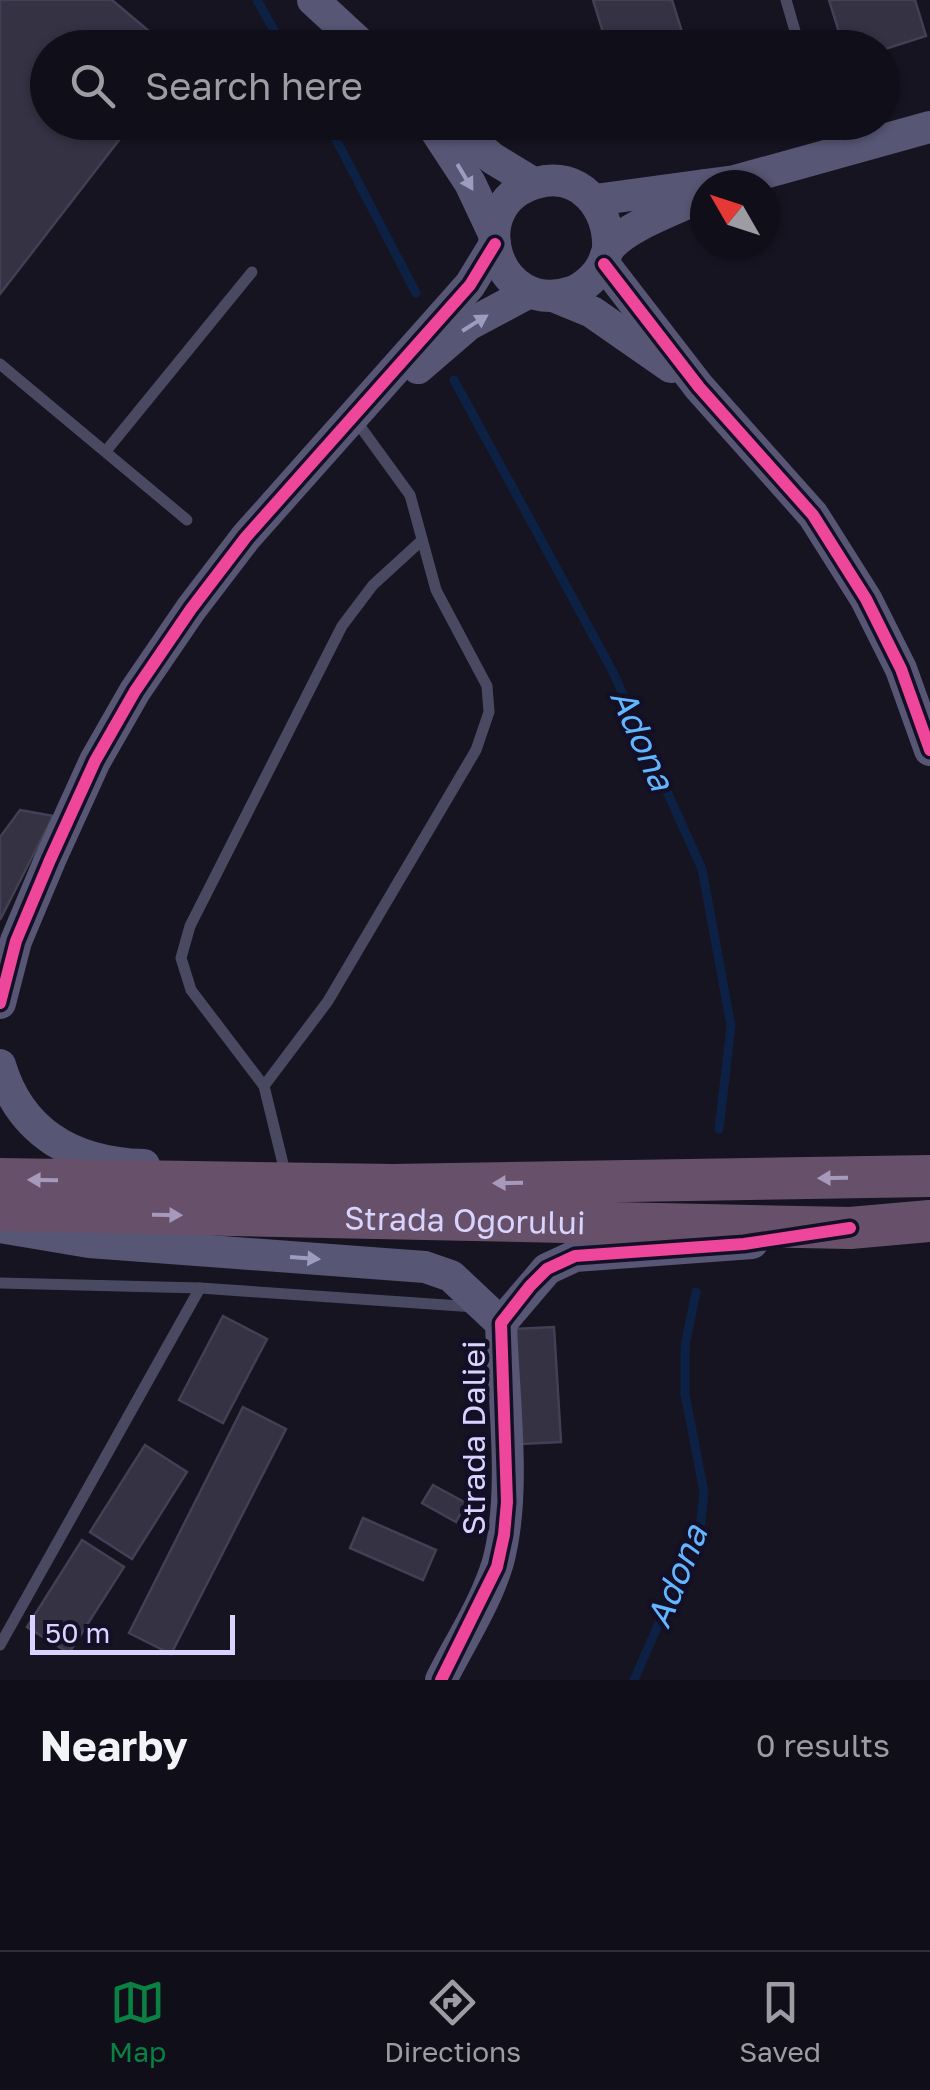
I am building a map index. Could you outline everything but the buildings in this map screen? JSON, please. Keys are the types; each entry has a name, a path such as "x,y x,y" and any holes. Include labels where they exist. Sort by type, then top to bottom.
{"highway":[{"name":"Strada Ogorului","path":"0,1179 393,1185 930,1176"},
{"name":"Strada Ogorului","path":"0,1210 850,1228 930,1221"}],"street":[{"path":"313,0 346,30"},
{"path":"900,135 930,127"},
{"path":"442,140 470,183 494,239 501,267 511,280 592,312 699,387"},
{"path":"471,140 533,183"},
{"path":"770,170 882,140"},
{"path":"0,1003 16,941 50,860 95,761 135,692 246,538 470,285 494,239 497,218 506,203 533,183 567,182 595,200 609,231 606,256 699,387 814,515 866,599 901,669 930,750"},
{"path":"595,200 690,188"},
{"path":"362,410 405,380 468,325 541,294 575,291 594,278 606,256 641,226 690,202"},
{"path":"0,1064 12,1096 44,1136 70,1150 112,1164 175,1165 393,1185"},
{"name":"Strada Daliei","path":"0,1226 89,1242 425,1267 451,1276 491,1316 507,1502 504,1535 496,1567 441,1680"},
{"name":"Strada Daliei","path":"491,1316 547,1269 576,1256 744,1244 850,1228"}],"lane":[{"path":"786,0 795,30"},
{"path":"106,451 252,272"},
{"path":"0,364 187,520"},
{"path":"264,1086 328,1001 476,750 489,712 487,686 436,590 410,495 362,410"},
{"path":"286,1176 264,1086 191,990 182,958 190,926 342,626 374,585 420,542"},
{"path":"0,1283 200,1288 491,1316"},
{"path":"0,1645 200,1288"}],"waterway":[{"name":"Adona","path":"257,0 274,30"},
{"name":"Adona","path":"336,140 416,293"},
{"name":"Adona","path":"454,380 613,672 702,869 731,1026 719,1129"},
{"name":"Adona","path":"634,1680 700,1529 704,1492 685,1394 685,1346 696,1292"}],"cycle path":[{"path":"0,1003 16,941 50,860 95,761 135,691 246,537 470,285 495,244"},
{"path":"604,264 699,387 813,515 866,599 901,669 930,750"},
{"path":"441,1680 497,1567 507,1502 501,1323 530,1286 547,1269 575,1256 744,1244 850,1228"}]}
